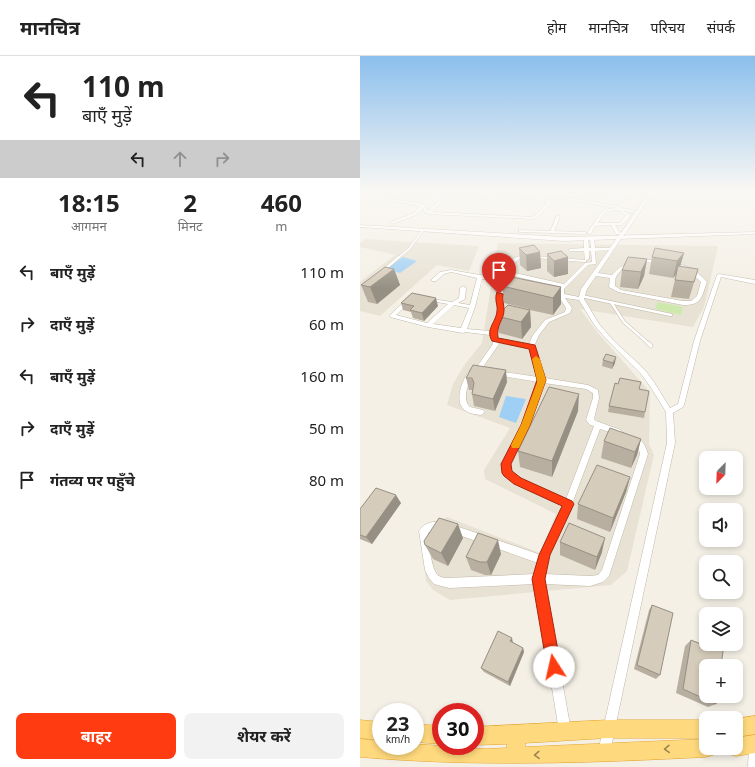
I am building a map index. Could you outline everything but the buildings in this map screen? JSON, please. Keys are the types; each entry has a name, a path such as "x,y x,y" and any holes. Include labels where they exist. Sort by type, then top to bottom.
{"highway":[{"path":"743,727 755,725"},
{"path":"360,729 372,730"},
{"path":"484,736 608,730 699,729"},
{"path":"516,734 516,757"},
{"path":"743,746 755,745"},
{"path":"360,748 386,752 484,758 699,748"}],"street":[{"path":"395,223 552,232 589,236"},
{"path":"552,232 555,223"},
{"path":"560,295 562,289 586,263 589,236 596,224 622,223"},
{"path":"581,297 629,223"},
{"path":"612,224 621,234 755,232"},
{"path":"360,226 553,238 755,228"},
{"path":"502,279 504,271 516,259 523,256 593,263 589,236"},
{"path":"570,250 612,249"},
{"path":"648,260 686,266 704,282 699,297 692,303 683,303 620,291 612,287 614,275 623,266 648,260"},
{"path":"586,263 597,271 614,275"},
{"path":"434,280 442,273 447,271 459,271 480,277 502,279 507,284 518,286"},
{"path":"504,273 565,286"},
{"path":"670,412 680,405 697,341 719,275 755,282"},
{"path":"463,330 472,307 480,277"},
{"path":"481,412 468,409 466,407 464,392 466,382 470,374 495,346 494,336 501,311 498,297 507,284"},
{"path":"428,325 453,303 462,299 463,288"},
{"path":"553,294 581,297"},
{"path":"560,295 569,308 567,313 547,321 533,340 533,347 542,380 525,425 506,464 507,473 518,481 568,504"},
{"path":"472,307 413,297 392,316 428,325 494,336 533,347"},
{"path":"581,297 597,325 643,372 670,412 671,443 668,462 604,752"},
{"path":"479,365 478,368 482,370 588,387 596,392 596,398 590,420 593,423 620,433 640,444 644,454 606,572 600,579 439,582 434,578 430,571 423,531 432,525 438,524 543,560"},
{"path":"566,732 538,579 543,560 568,504 598,425"},
{"path":"754,767 755,745"}],"lane":[{"path":"381,273 409,249 423,230"},
{"path":"581,297 671,315"},
{"path":"611,302 624,322 651,346"}],"shaded area":[{"path":"365,239 479,246 469,271 437,265 380,316 360,311 360,282 395,255 360,247 360,243"},
{"path":"498,243 718,246 704,307 693,327 580,309 598,333 650,392 649,444 654,455 627,571 611,585 450,600 433,590 426,581 421,534 428,524 447,517 540,553 556,514 485,479 484,470 510,428 447,405 453,384 465,364 482,343"}],"green space":[{"path":"658,302 683,307 681,315 655,309"}],"water":[{"path":"403,257 417,261 400,273 386,269"},
{"path":"506,396 526,399 516,423 499,417"}],"slow traffic":[{"path":"515,445 525,425 542,380 536,359"}],"route":[{"path":"499,294 498,300 501,311 492,333 495,340 533,347 542,380 525,425 506,464 507,473 518,481 568,504 545,555 538,579 554,667"}]}
